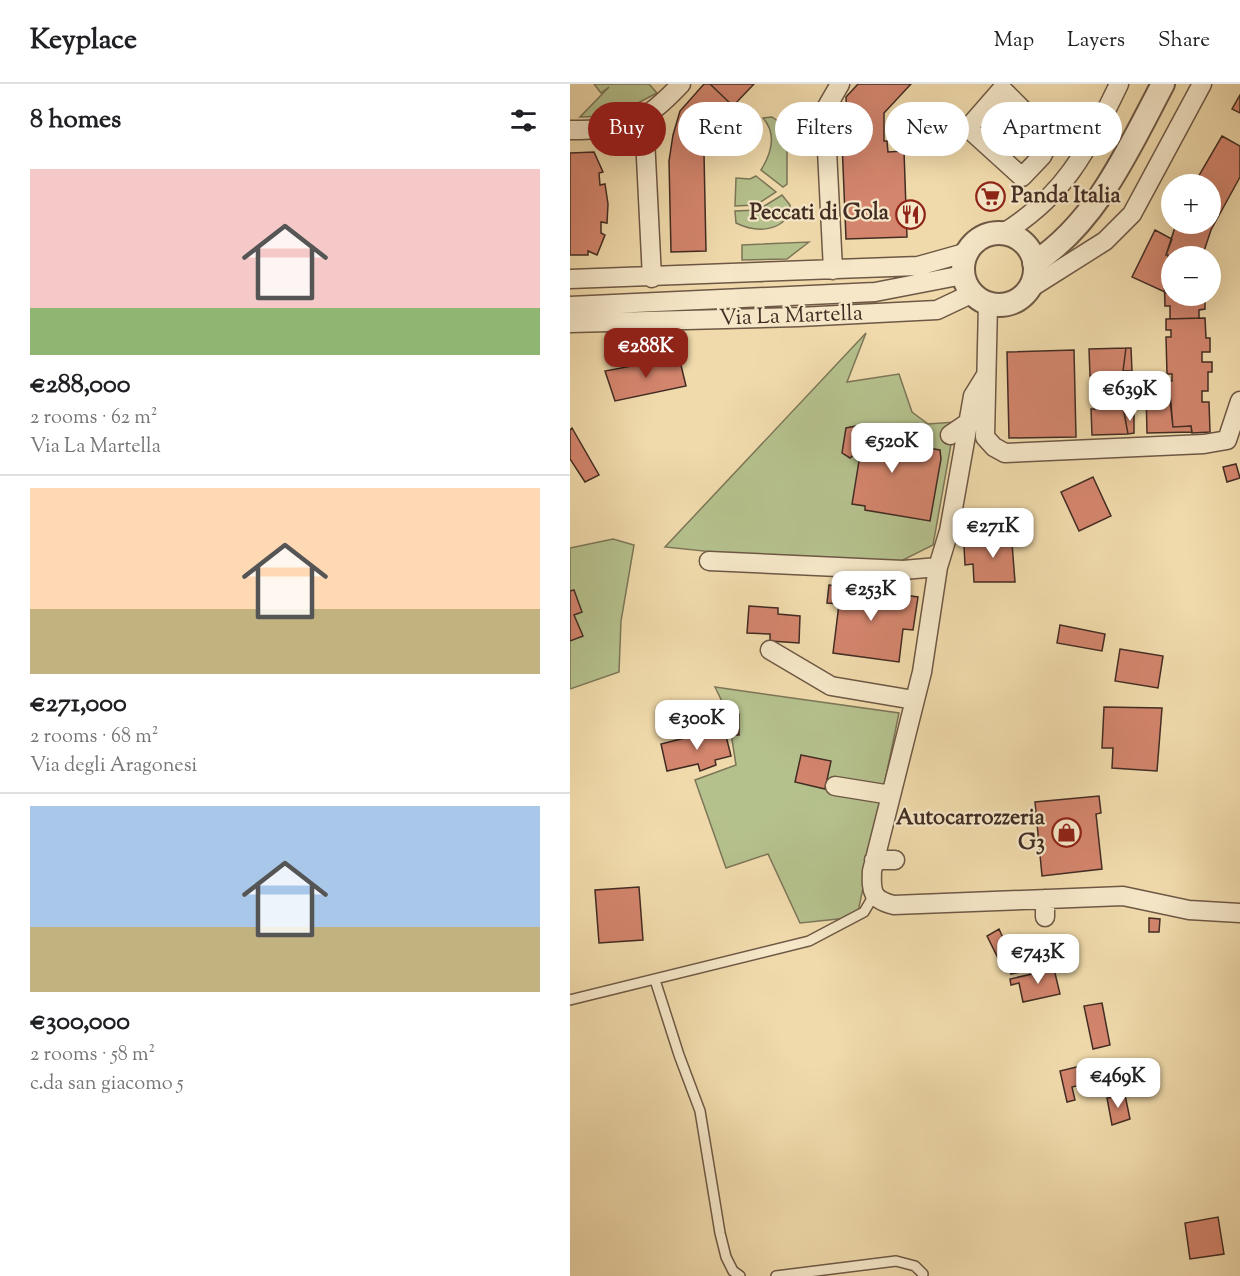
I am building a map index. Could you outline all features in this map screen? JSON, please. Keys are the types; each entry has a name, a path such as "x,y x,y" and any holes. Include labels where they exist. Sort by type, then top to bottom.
{"street":[{"path":"662,102 681,84"},
{"path":"833,270 825,110 840,84"},
{"path":"1119,84 1085,154 1061,186 1017,225 1002,234 980,238 963,261 974,291 986,375 985,437 994,447 1005,453 1204,444 1227,440 1240,401"},
{"path":"974,291 1005,305 1018,300 1029,289 1043,265 1117,172 1163,84"},
{"path":"1043,265 1105,241 1132,214 1202,84"},
{"path":"1002,89 1051,138 1042,156 1022,177 968,128 1002,89"},
{"path":"570,130 588,129"},
{"path":"646,156 652,278"},
{"path":"1086,213 1105,241"},
{"path":"1002,234 1020,240 1043,265"},
{"path":"570,279 652,278 918,266 968,252"},
{"name":"Via La Martella","path":"570,306 875,292 974,291"},
{"name":"Via La Martella","path":"570,322 823,316 937,310 974,291"},
{"path":"986,375 973,396 949,531 938,567 922,672 874,860 871,885 874,895 879,902 894,905 991,909 1045,899 1123,896 1189,910 1240,913"},
{"path":"950,435 969,422"},
{"path":"709,561 805,571 903,570 938,567"},
{"path":"770,650 831,686 914,700"},
{"path":"835,786 891,795"},
{"path":"874,860 895,860"},
{"path":"1045,899 1045,917"}],"lane":[{"path":"570,1000 809,941 864,912 874,895"},
{"path":"655,980 700,1111 724,1249 733,1271 740,1276"},
{"path":"776,1276 896,1261 907,1262 923,1274"}],"green space":[{"path":"594,84 649,84 657,93 640,102 594,102 609,87 601,93"},
{"path":"588,109 588,117 580,117"},
{"path":"763,118 775,119 775,156 787,156 787,184 783,187 761,170 768,157 771,144 770,131"},
{"path":"756,176 776,192 756,205 735,206 736,178 750,179"},
{"path":"782,195 790,205 790,213 779,224 766,229 758,229 736,223 735,211 758,210"},
{"path":"809,242 787,259 742,260 742,245"},
{"path":"866,333 847,382 899,374 912,412 928,424 955,422 933,545 899,562 733,554 665,547"},
{"path":"613,539 634,545 621,621 619,672 570,689 570,548"},
{"path":"715,687 899,713 857,917 800,923 768,854 726,868 695,780 736,765 728,714"}],"building":[{"path":"704,84 710,84 729,102 688,102"},
{"path":"710,84 754,84 737,102 729,102"},
{"path":"858,84 911,84 894,102 885,102 884,113 885,156 904,156 907,237 846,239 843,156 873,156 873,102 846,102 846,97"},
{"path":"1240,95 1240,113 1232,109"},
{"path":"678,118 678,156 704,156 706,251 671,252 669,161"},
{"path":"1222,136 1240,146 1240,177 1221,212 1221,174 1200,174"},
{"path":"588,152 588,156 596,156 603,172 599,173 600,185 605,184 608,204 607,223 601,222 601,233 605,235 597,255 588,251 588,255 570,255 570,153"},
{"path":"1155,230 1172,239 1169,246 1161,246 1161,290 1132,277"},
{"path":"1173,234 1210,234 1206,246 1169,246"},
{"path":"1170,306 1205,306 1205,309 1199,310 1199,318 1170,319"},
{"path":"1205,318 1206,338 1210,338 1210,352 1202,352 1202,362 1212,362 1212,372 1208,372 1208,391 1202,391 1202,402 1209,402 1210,432 1192,433 1191,426 1173,427 1169,381 1172,381 1172,374 1167,374 1166,337 1171,337 1171,330 1166,330 1166,319"},
{"path":"1126,348 1123,371 1132,371 1134,412 1124,412 1128,434 1092,435 1091,409 1099,409 1099,396 1094,397 1092,393 1094,389 1099,389 1098,376 1090,376 1089,349"},
{"path":"1126,348 1131,348 1132,371 1123,371"},
{"path":"1074,350 1076,437 1009,438 1007,352"},
{"path":"679,357 686,386 615,401 605,371"},
{"path":"1169,392 1173,427 1191,426 1192,432 1147,433 1146,393"},
{"path":"1124,412 1134,412 1134,433 1128,434"},
{"path":"866,424 885,427 883,441 940,450 941,459 930,521 865,510 865,506 852,504 860,455 855,454 850,458 842,453 846,428"},
{"path":"572,428 599,475 585,482 570,459 570,430"},
{"path":"1236,464 1240,478 1227,482 1223,467"},
{"path":"1093,477 1111,516 1079,531 1061,492"},
{"path":"1011,530 1015,582 974,582 973,564 965,565 964,546 989,545 988,531"},
{"path":"829,585 918,597 913,630 903,629 899,662 833,653 839,604 827,603"},
{"path":"574,590 582,612 574,615 583,636 570,641 570,591"},
{"path":"749,606 778,608 778,614 800,616 799,643 770,641 770,634 747,633"},
{"path":"1060,625 1105,634 1102,651 1057,643"},
{"path":"1120,649 1163,656 1158,688 1115,681"},
{"path":"1104,707 1162,708 1157,771 1112,768 1113,748 1102,748"},
{"path":"728,714 739,714 739,735 728,735"},
{"path":"724,728 731,756 715,760 716,765 700,771 698,764 667,771 661,744"},
{"path":"801,755 831,761 825,789 795,782"},
{"path":"1099,796 1101,813 1096,814 1102,869 1042,876 1035,802"},
{"path":"639,887 643,940 599,943 595,890"},
{"path":"1149,918 1160,919 1159,932 1149,932"},
{"path":"999,929 1012,958 1000,962 987,936"},
{"path":"1024,961 1026,971 1011,974 1009,965"},
{"path":"1054,969 1060,994 1023,1002 1019,983 1011,985 1010,979"},
{"path":"1102,1003 1110,1045 1093,1049 1084,1006"},
{"path":"1089,1064 1093,1082 1072,1087 1075,1100 1067,1102 1060,1071"},
{"path":"1125,1095 1130,1119 1112,1125 1107,1098"},
{"path":"1218,1217 1224,1254 1190,1259 1185,1223"}],"place":[{"name":"Panda Italia","path":"990,197"},
{"name":"Peccati di Gola","path":"910,214"},
{"name":"Autocarrozzeria G3","path":"1066,832"}]}
